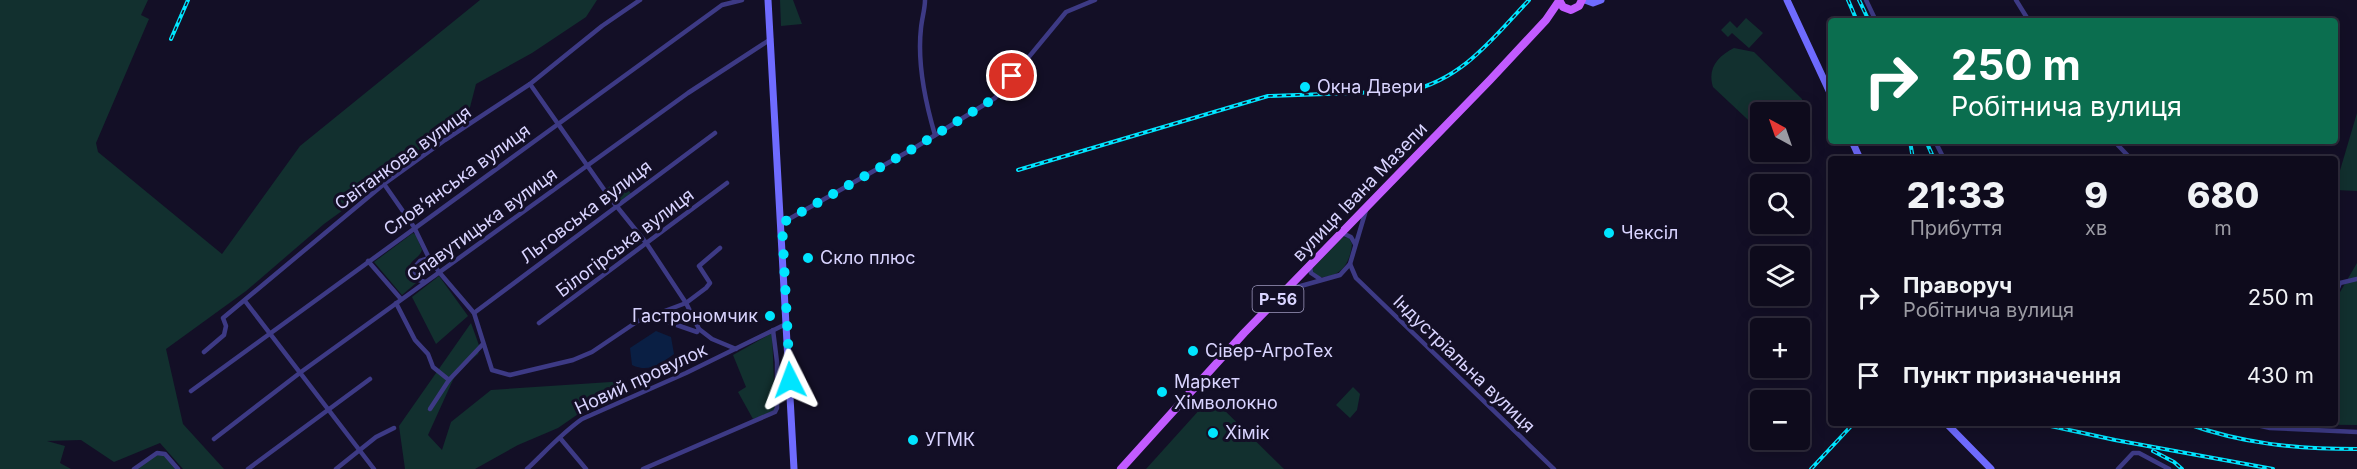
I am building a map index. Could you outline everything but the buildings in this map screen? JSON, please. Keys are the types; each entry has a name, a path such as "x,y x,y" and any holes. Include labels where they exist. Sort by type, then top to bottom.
{"main road":[{"path":"768,0 794,469"},
{"name":"вулиця Івана Мазепи","path":"1121,469 1198,382 1549,17 1559,0 1564,8"},
{"path":"1583,0 1593,3 1601,0"},
{"name":"вулиця Івана Мазепи","path":"1549,17 1564,8 1575,8 1583,0"},
{"path":"1787,0 1828,88"},
{"path":"1949,426 1991,469"}],"street":[{"name":"Світанкова вулиця","path":"204,352 224,335 226,326 223,318 384,184 444,140 530,84 602,26 640,0"},
{"name":"Словʼянська вулиця","path":"192,391 414,227 722,5 742,0"},
{"path":"925,0 921,28 921,62 935,135"},
{"path":"782,223 995,98 1066,12 1095,0"},
{"path":"1866,0 1875,18"},
{"path":"2016,0 2027,18"},
{"name":"Славутицька вулиця","path":"214,440 301,372 401,299 696,87 771,39"},
{"path":"530,84 587,166 647,244 686,303 699,329 712,339 736,349"},
{"name":"Льговська вулиця","path":"474,313 715,133"},
{"path":"2117,144 2128,156"},
{"name":"Білогірська вулиця","path":"538,323 727,183"},
{"path":"384,184 414,227 429,258 474,313 492,370 510,375 573,360 591,352 638,321 686,303 710,283 699,266 720,248"},
{"path":"1340,275 1350,264 1367,207"},
{"path":"1342,233 1351,237 1355,244"},
{"path":"425,282 419,280 413,269 420,261 429,258"},
{"path":"368,261 401,299"},
{"name":"Індустріальна вулиця","path":"1350,264 1356,278 1554,469"},
{"path":"1310,266 1314,276 1324,280"},
{"path":"1287,289 1340,275 1356,278"},
{"path":"2338,288 2340,283 2357,279"},
{"path":"245,301 374,469"},
{"path":"396,303 415,340 428,354 433,367 449,380"},
{"path":"651,316 697,332 699,329"},
{"name":"Новий провулок","path":"527,469 567,430 582,419 736,349 787,323"},
{"path":"643,469 749,422 768,417 775,412 777,408 777,362 773,330"},
{"path":"430,409 449,380 483,345"},
{"path":"248,469 370,379"},
{"path":"2283,426 2357,432"},
{"path":"336,469 376,437 394,428"},
{"path":"560,438 586,469"},
{"path":"134,469 157,453 165,454 178,469"},
{"path":"2118,469 2133,453 2139,453 2169,469"}],"green space":[{"path":"0,0 148,0 141,15 149,19 96,143 98,152 222,254 300,146 480,0 597,0 586,17 532,53 476,84 468,115 422,147 379,184 324,224 246,291 166,349 183,424 224,469 183,469 160,443 114,462 81,440 47,441 65,446 60,463 71,469 0,469"},
{"path":"780,0 793,0 802,24 781,26"},
{"path":"1746,18 1763,33 1749,48 1732,33 1728,37 1721,30 1730,21 1737,28"},
{"path":"1734,48 1754,52 1803,102 1750,102 1750,122 1713,87 1713,68 1723,55"},
{"path":"2357,113 2357,191 2338,190 2338,177"},
{"path":"620,179 632,195 620,202 607,188"},
{"path":"413,233 422,250 408,270 416,283 402,295 374,262"},
{"path":"1343,237 1349,238 1352,244 1343,268 1333,275 1319,277 1313,272 1313,268"},
{"path":"2357,263 2357,425 2338,425 2338,296"},
{"path":"439,276 468,316 436,344 412,297"},
{"path":"471,323 480,348 478,354 457,371 428,435 442,450 451,422 491,390 626,381 558,428 518,445 475,469 405,469 399,426"},
{"path":"772,333 775,406 773,412 753,419 738,392 746,387 733,355"},
{"path":"1353,387 1360,394 1357,410 1350,418 1336,405"},
{"name":"Хімік","path":"1211,397 1284,469 1146,469"},
{"path":"156,454 164,455 176,469 136,469"}],"water":[{"path":"656,331 671,337 674,354 649,368 632,365 630,348"}],"railway":[{"path":"171,39 188,0"},
{"path":"1018,170 1268,96 1409,91 1428,85 1445,77 1476,55 1529,0"},
{"path":"1848,0 1856,18"},
{"path":"1859,0 1868,18"},
{"path":"1910,144 1912,156"},
{"path":"1927,144 1933,156"},
{"path":"1811,469 1851,426"},
{"path":"2051,426 2273,469"},
{"path":"2194,426 2228,436 2270,444 2357,449"},
{"path":"2153,451 2182,469"}],"place":[{"name":"Окна Двери","path":"1305,87"},
{"name":"Чексіл","path":"1609,233"},
{"name":"Скло плюс","path":"808,258"},
{"name":"Гастрономчик","path":"770,316"},
{"name":"Сівер-АгроТех","path":"1193,351"},
{"name":"Маркет Хімволокно","path":"1162,392"},
{"name":"Хімік","path":"1213,433"},
{"name":"УГМК","path":"913,440"}],"route":[{"path":"790,380 782,223 916,147 995,98 1012,76"}]}
